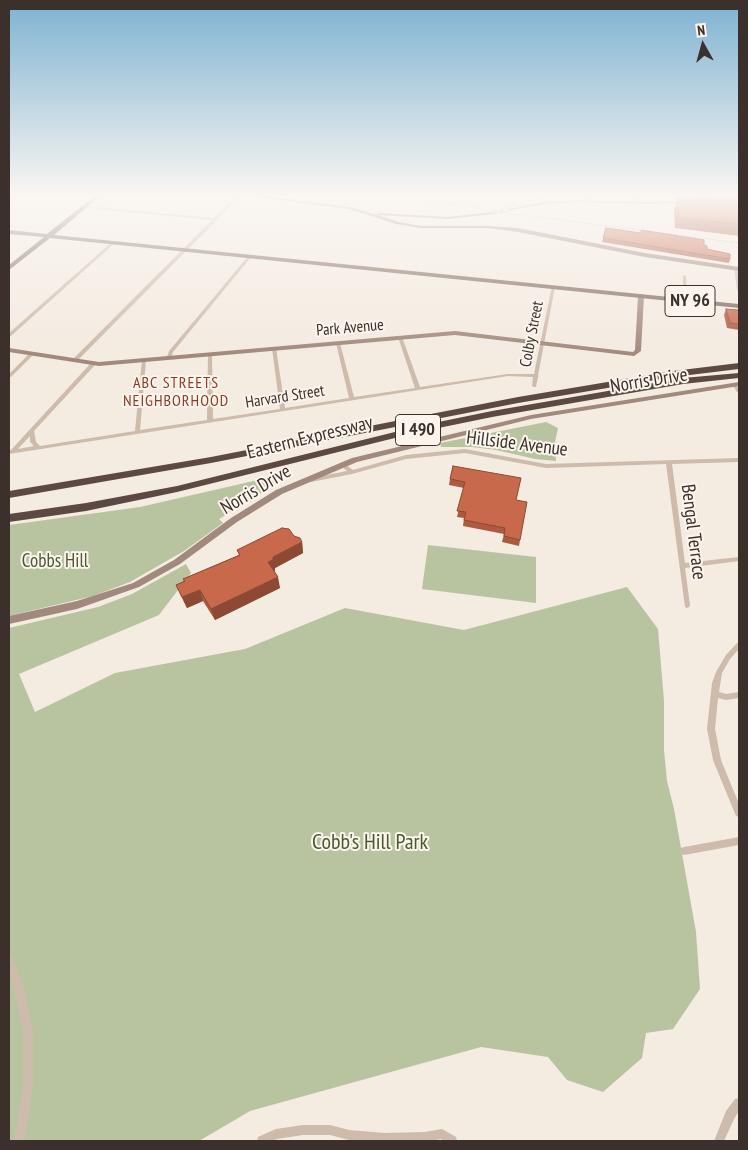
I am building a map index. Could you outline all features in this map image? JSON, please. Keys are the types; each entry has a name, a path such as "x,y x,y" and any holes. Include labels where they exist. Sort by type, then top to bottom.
{"highway":[{"name":"Eastern Expressway","path":"9,493 80,483 211,460 518,400 739,366"},
{"name":"Eastern Expressway","path":"9,518 86,507 166,491 409,432 492,414 674,383 738,381"}],"main road":[{"path":"9,268 35,248"},
{"name":"NY 96","path":"165,248 739,306"}],"street":[{"path":"9,335 108,248"},
{"path":"74,361 188,248"},
{"path":"607,248 737,269 739,290"},
{"path":"169,357 250,256"},
{"path":"684,276 685,300"},
{"name":"Colby Street","path":"534,386 553,287"},
{"name":"Park Avenue","path":"9,350 93,364 458,333 636,354 640,296"},
{"path":"400,337 418,389"},
{"path":"338,342 352,399"},
{"path":"274,348 283,410"},
{"path":"9,376 32,354"},
{"path":"210,354 210,421"},
{"path":"137,432 144,360"},
{"path":"11,452 93,364"},
{"name":"Harvard Street","path":"11,452 508,375 537,376"},
{"path":"738,381 739,392"},
{"name":"Norris Drive","path":"9,620 84,604 136,585 177,562 234,520 293,485 342,464 412,445 531,417 738,381"},
{"path":"32,431 34,442 39,448"},
{"name":"Hillside Avenue","path":"293,485 352,472 406,457 452,451 476,451 546,466 739,460"},
{"name":"Bengal Terrace","path":"669,463 687,605"},
{"path":"342,464 352,472"},
{"path":"682,566 739,559"},
{"path":"739,645 723,664 716,683 712,715 713,743 717,760 739,813"},
{"path":"715,694 726,697 739,694"},
{"path":"684,851 739,841"},
{"path":"9,960 19,988 28,1034 28,1088 19,1141"},
{"path":"719,1141 730,1115 739,1103"},
{"path":"262,1141 276,1134 303,1130 330,1130 349,1135 385,1138 425,1137 442,1134 452,1141"}],"green space":[{"path":"546,422 558,428 555,442 556,461 472,447 441,447 440,443"},
{"name":"Cobbs Hill","path":"284,474 280,481 274,482 271,487 219,519 223,523 184,551 130,582 93,596 9,616 9,525 140,507"},
{"path":"428,545 536,557 536,603 422,589"},
{"name":"Cobb's Hill Park","path":"186,564 191,573 159,615 19,674 35,712 115,673 245,649 345,608 464,630 627,587 658,629 664,701 664,750 667,781 674,809 696,932 700,989 673,1029 646,1033 642,1058 603,1092 567,1080 548,1057 481,1047 250,1111 199,1141 9,1141 9,628 98,607 132,594"}],"building":[{"path":"661,248 707,248 730,254 730,259"},
{"path":"726,309 738,310 739,324 730,323"},
{"path":"453,466 521,478 516,500 527,502 520,540 504,536 505,528 464,520 466,512 457,511 465,482 450,479"},
{"path":"282,528 289,529 302,542 273,557 273,560 268,562 278,577 211,609 200,590 182,597 176,585 185,581 183,579 240,555 237,550"}],"district":[{"name":"ABC STREETS NEIGHBORHOOD","path":"176,392"}]}
